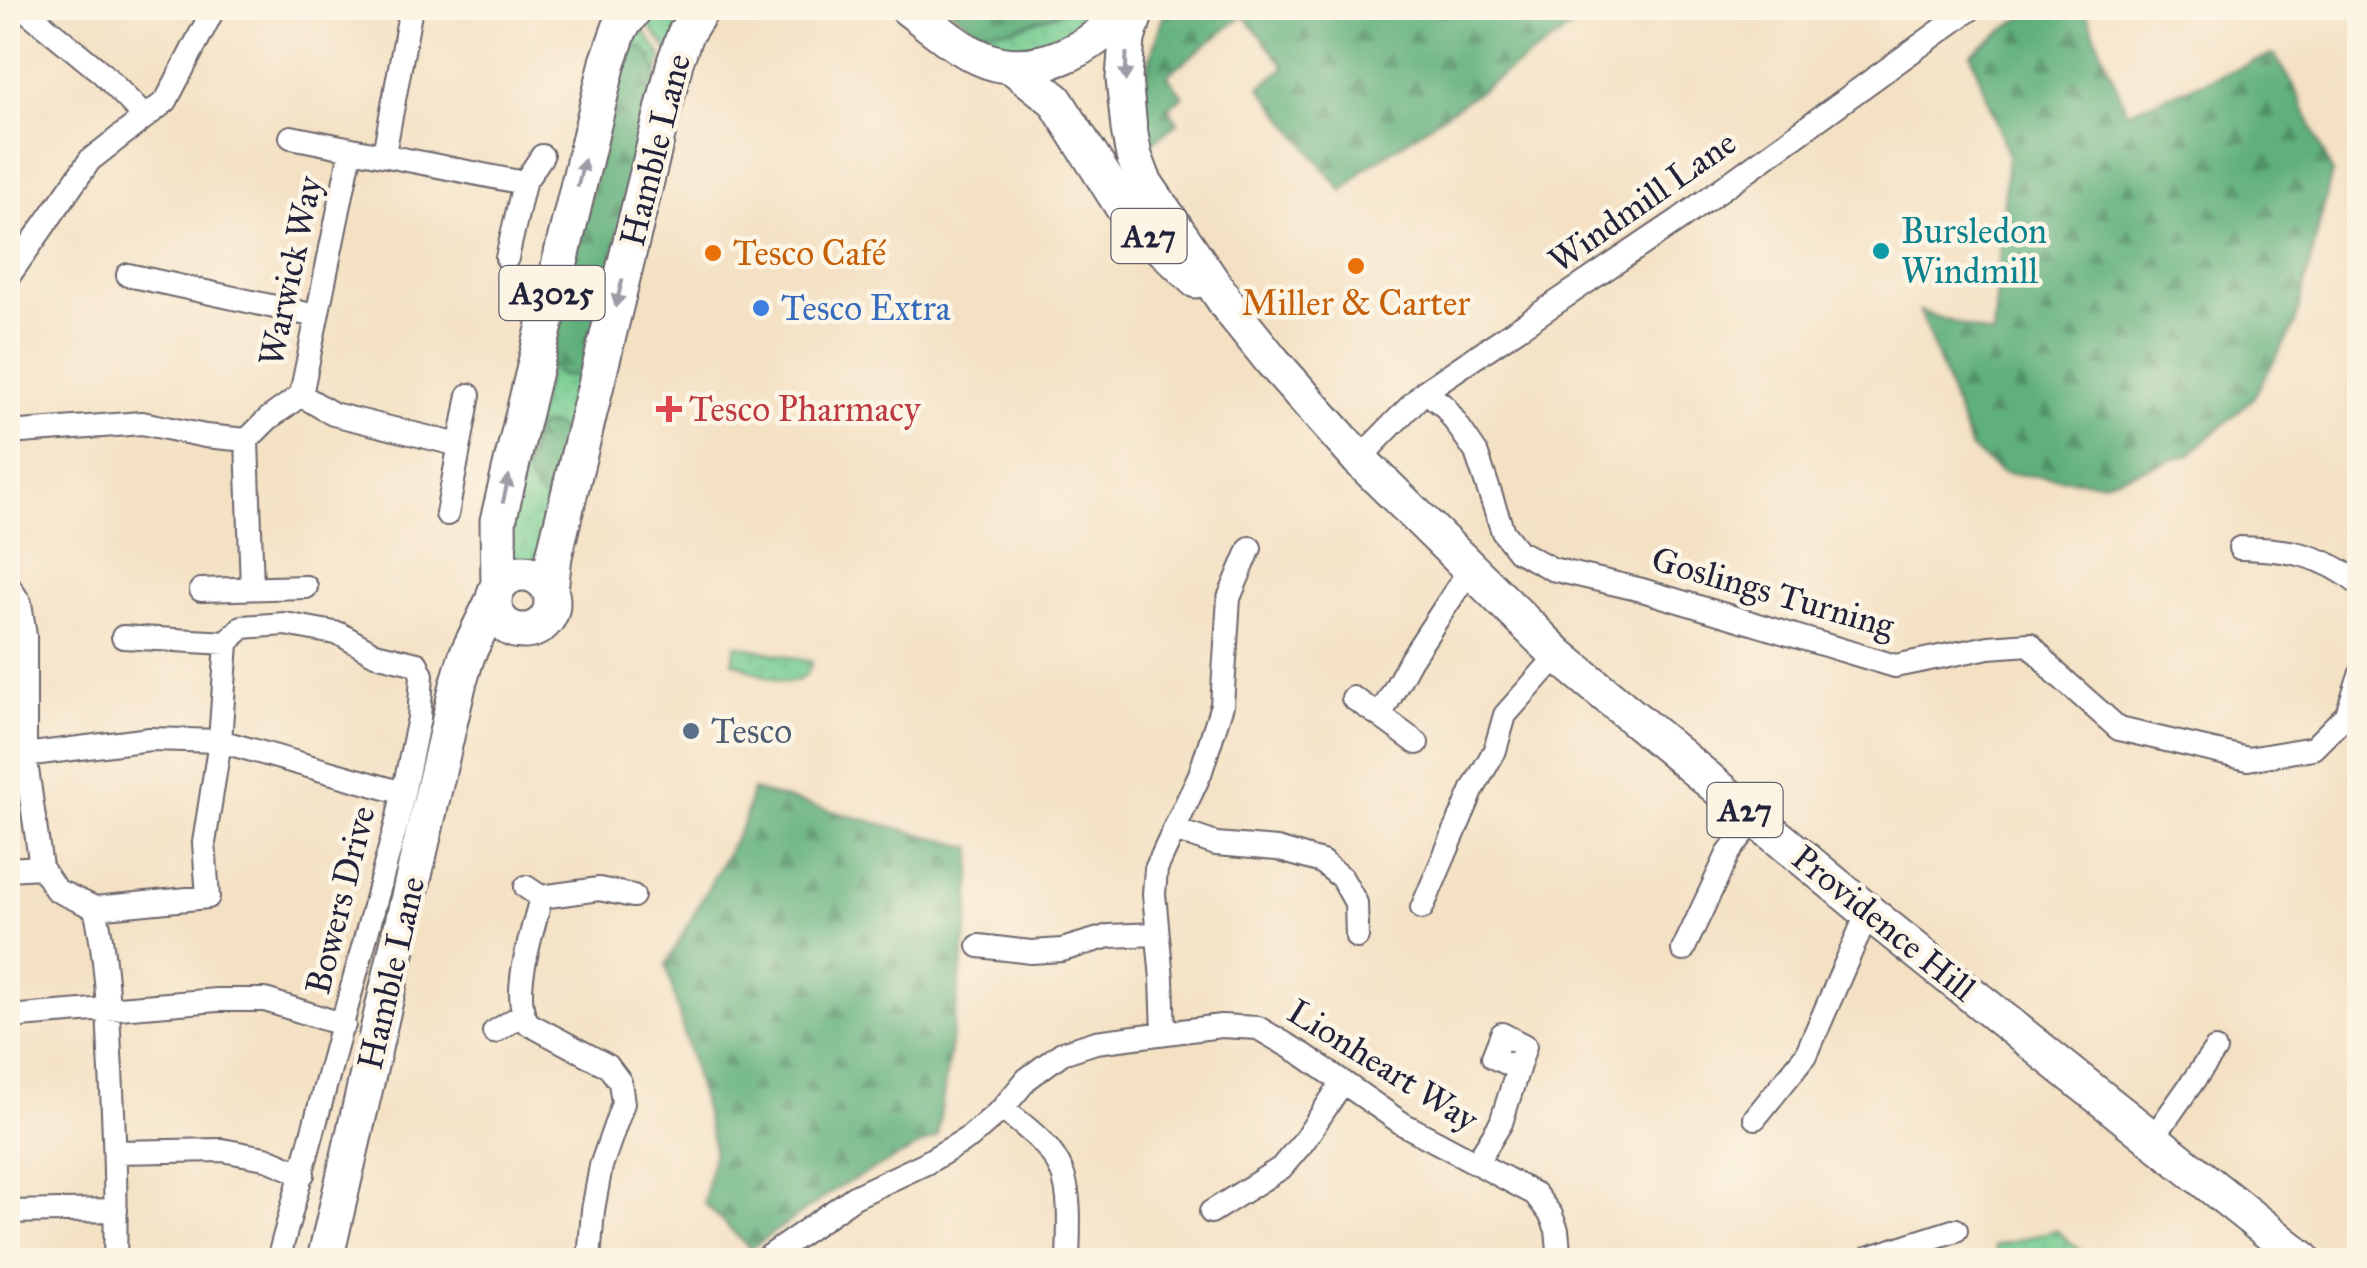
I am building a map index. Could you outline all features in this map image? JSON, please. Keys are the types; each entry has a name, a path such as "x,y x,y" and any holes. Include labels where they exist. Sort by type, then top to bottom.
{"main road":[{"name":"Hamble Lane","path":"325,1260 458,685 467,655 496,592 498,521 608,62 620,28 634,8"},
{"name":"Hamble Lane","path":"550,590 554,556 676,62 685,34 702,8"},
{"path":"908,8 983,60 1012,66 1060,57 1090,43 1126,8"},
{"name":"Providence Hill","path":"1137,8 1127,39 1124,78 1134,156 1144,182 1231,310 1359,459 1558,655 1868,912 2304,1260"},
{"name":"Providence Hill","path":"1012,66 1055,100 1128,215 1231,310"},
{"path":"458,685 519,631 534,629 546,620 552,606 550,590 530,574 513,575 496,592 497,616 503,624 519,631"}],"street":[{"path":"8,13 12,8"},
{"path":"23,8 102,73 144,116"},
{"path":"8,277 90,160 166,101 214,8"},
{"path":"384,154 411,8"},
{"name":"Windmill Lane","path":"1359,459 1425,391 1680,219 1972,8"},
{"name":"Warwick Way","path":"290,137 524,182"},
{"name":"Warwick Way","path":"248,440 268,419 301,395 351,150"},
{"path":"508,258 524,182 542,156"},
{"path":"128,275 316,316"},
{"name":"Goslings Turning","path":"1425,391 1445,407 1476,452 1503,532 1518,551 1552,569 1642,590 1896,666 1989,647 2030,644 2056,674 2119,729 2248,758 2313,748 2347,714 2360,675"},
{"path":"301,395 333,414 459,445"},
{"path":"447,514 469,395"},
{"path":"8,434 142,423 248,440 252,588"},
{"path":"1164,1032 1156,934 1156,869 1200,774 1222,705 1229,598 1250,548"},
{"path":"2240,548 2280,549 2338,566 2360,585"},
{"path":"1380,716 1411,658 1470,569"},
{"path":"8,585 20,603 17,652 25,755 41,867 56,890 95,908 208,897 204,843 220,741 227,643"},
{"path":"201,590 306,587"},
{"name":"Bowers Drive","path":"122,637 227,643 242,627 285,624 340,634 375,654 416,664 422,676 419,718 403,793 278,1260"},
{"path":"1422,908 1473,790 1495,750 1504,715 1558,655"},
{"path":"1353,698 1417,743"},
{"name":"Bowers Drive","path":"25,755 150,740 220,741 403,793"},
{"path":"1683,950 1728,854 1756,818"},
{"path":"1175,830 1216,844 1300,853 1322,862 1342,878 1362,904 1357,937"},
{"path":"8,868 41,867"},
{"path":"589,1260 602,1166 623,1103 620,1082 608,1066 529,1024 522,1015 522,976 534,892 599,889 632,896"},
{"path":"95,908 108,1010 115,1152 115,1260"},
{"path":"1756,1118 1806,1054 1868,912"},
{"path":"979,946 1031,952 1062,950 1110,936 1156,934"},
{"name":"Bowers Drive","path":"8,1018 217,1000 265,1000 344,1025"},
{"path":"494,1032 522,1015"},
{"name":"Lionheart Way","path":"764,1260 799,1251 854,1196 970,1137 1002,1109 1027,1079 1062,1053 1096,1042 1221,1026 1258,1028 1403,1124 1535,1194 1557,1230 1560,1260"},
{"path":"2153,1138 2215,1050"},
{"path":"1476,1163 1501,1123 1518,1070"},
{"path":"1211,1212 1280,1168 1304,1141 1342,1083"},
{"path":"1002,1109 1048,1146 1059,1164 1067,1188 1068,1260"},
{"path":"115,1152 222,1150 265,1158 303,1174"},
{"path":"8,1212 116,1210"},
{"path":"1868,1258 1902,1255 1956,1230"}],"green space":[{"path":"650,8 693,8 670,54 642,16"},
{"path":"948,8 1073,8 1012,29 977,30"},
{"path":"1073,8 1099,8 1085,20 1084,30 1047,49 1000,49 977,30 1012,29"},
{"path":"1166,8 1601,8 1363,170 1343,192 1260,87 1285,67 1244,15 1167,75 1183,96 1168,108 1178,122 1152,143 1145,90"},
{"path":"2035,8 2084,8 2127,112 2274,54 2293,84 2332,172 2295,325 2253,398 2189,455 2103,482 2002,473 1971,449 1920,311 1993,336 2008,154 1971,54"},
{"path":"638,22 662,57 536,566 508,568 506,533"},
{"path":"630,46 640,46 652,58 657,76 585,375 561,376 550,365"},
{"path":"555,425 566,437 556,498 545,500 524,471 538,426"},
{"path":"736,645 812,662 798,681 777,681 732,661"},
{"path":"752,790 973,848 968,925 937,1137 839,1187 750,1249 704,1203 714,1148 666,965 744,822"},
{"path":"2056,1230 2091,1260 1998,1260 1994,1246"}],"place":[{"name":"Bursledon Windmill","path":"1881,251"},
{"name":"Tesco Café","path":"713,253"},
{"name":"Miller & Carter","path":"1356,266"},
{"name":"Tesco Extra","path":"761,308"},
{"name":"Tesco Pharmacy","path":"669,409"},
{"name":"Tesco","path":"691,731"}]}
